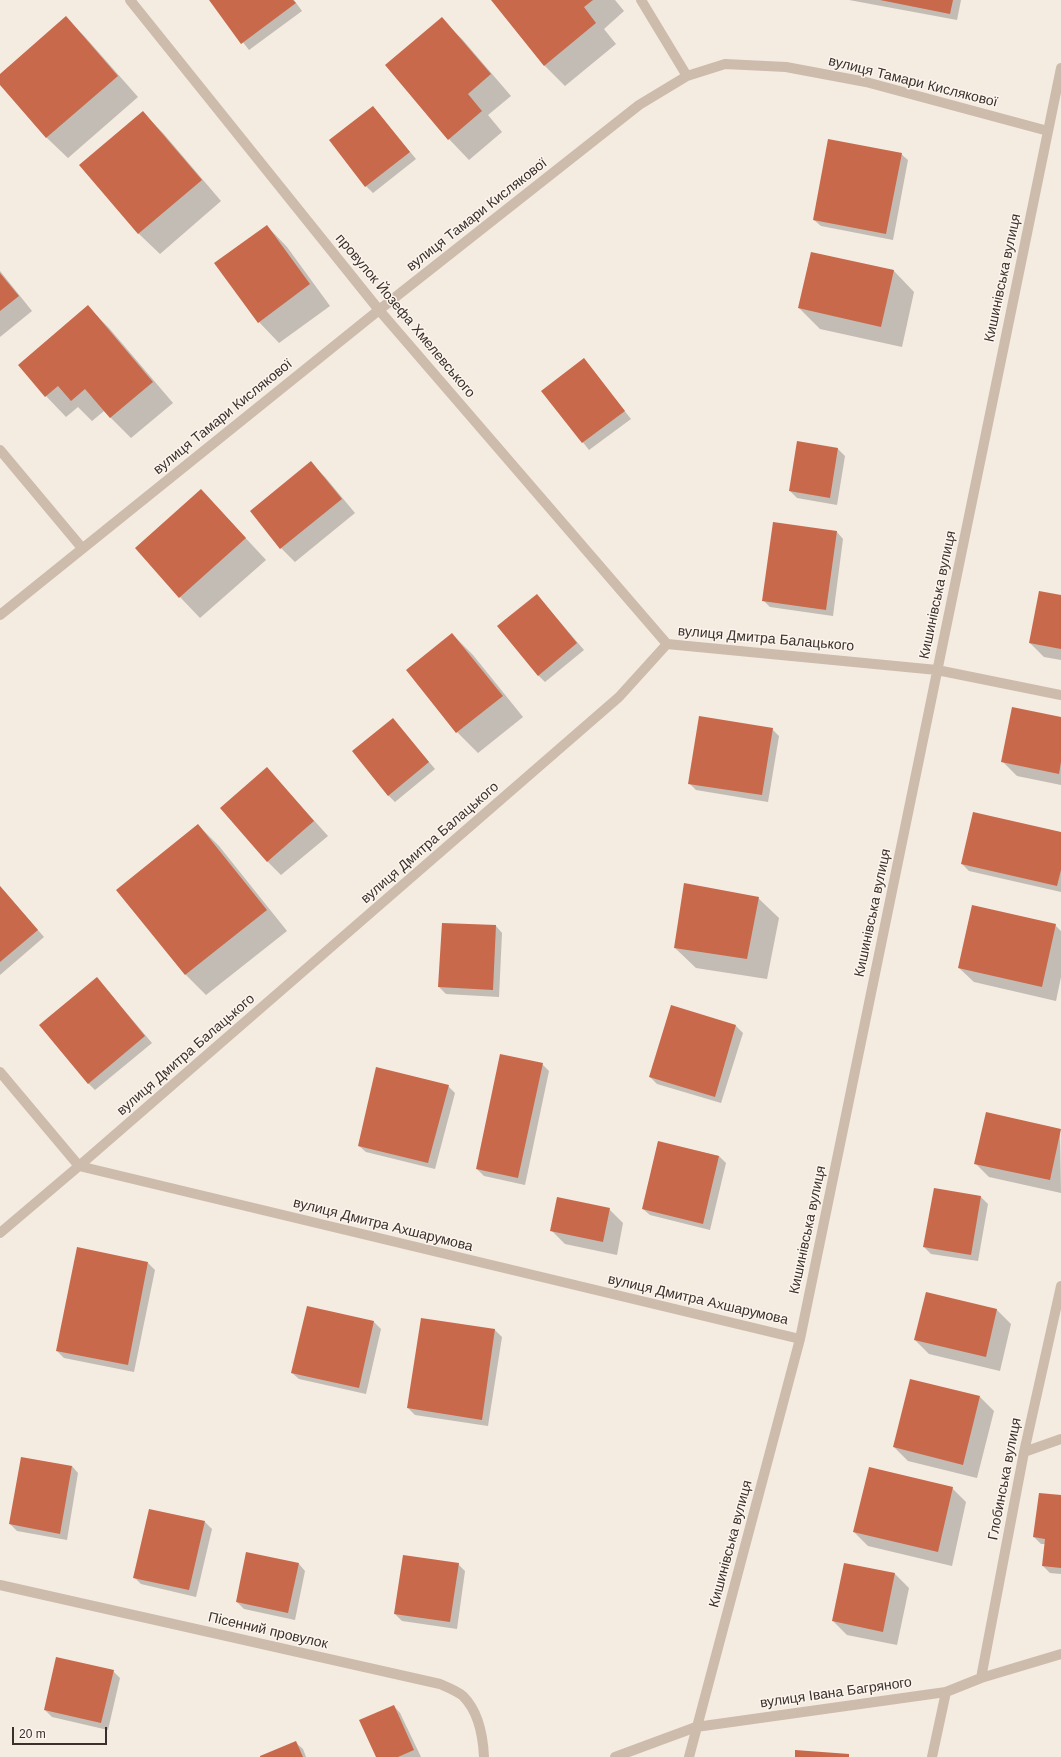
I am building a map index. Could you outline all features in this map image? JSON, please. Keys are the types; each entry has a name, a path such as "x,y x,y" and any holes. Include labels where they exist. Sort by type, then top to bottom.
{"street":[{"name":"провулок Йозефа Хмелевського","path":"130,0 379,310 667,644"},
{"path":"641,0 687,76"},
{"name":"вулиця Тамари Кислякової","path":"0,616 82,548 379,310 639,105 687,76 724,64 786,67 866,82 1048,130"},
{"name":"Кишинівська вулиця","path":"689,1757 800,1339 1061,68"},
{"path":"0,450 82,548"},
{"name":"вулиця Дмитра Балацького","path":"0,1233 619,697 667,644 937,670 1061,695"},
{"path":"0,1072 79,1166"},
{"name":"вулиця Дмитра Ахшарумова","path":"79,1166 800,1339"},
{"name":"Глобинська вулиця","path":"981,1678 1024,1452 1061,1286"},
{"path":"1024,1452 1061,1439"},
{"name":"Пісенний провулок","path":"0,1585 440,1684 462,1695 475,1713 483,1736 484,1757"},
{"name":"вулиця Івана Багряного","path":"616,1757 696,1727 946,1692 981,1678 1061,1654"},
{"path":"932,1757 946,1692"}],"building":[{"path":"209,0 293,0 296,3 241,44"},
{"path":"491,0 593,0 584,7 596,23 544,66"},
{"path":"880,0 953,0 950,14"},
{"path":"66,16 118,76 46,138 0,85 0,74"},
{"path":"442,17 491,74 468,94 482,111 448,140 385,65"},
{"path":"373,106 410,152 365,187 329,140"},
{"path":"143,111 202,180 138,234 79,165"},
{"path":"828,139 902,153 886,234 813,220"},
{"path":"267,225 310,284 258,323 214,263"},
{"path":"811,252 894,270 881,327 798,308"},
{"path":"0,273 19,296 0,311"},
{"path":"88,305 153,382 110,418 85,389 71,401 58,386 45,397 18,365"},
{"path":"584,358 625,411 582,443 541,391"},
{"path":"797,441 838,448 830,498 789,491"},
{"path":"311,461 342,499 280,549 250,511"},
{"path":"201,489 246,538 179,598 135,548"},
{"path":"773,522 837,531 826,610 762,601"},
{"path":"1039,591 1061,595 1061,649 1029,643"},
{"path":"537,594 577,643 538,676 497,626"},
{"path":"452,633 503,696 456,733 406,670"},
{"path":"1012,707 1061,717 1061,762 1059,774 1001,762"},
{"path":"699,716 773,728 762,795 688,784"},
{"path":"393,718 429,762 388,796 352,751"},
{"path":"267,767 314,821 267,862 220,808"},
{"path":"973,812 1061,832 1061,870 1057,886 961,864"},
{"path":"198,824 267,910 185,975 116,890"},
{"path":"684,883 759,897 747,959 674,948"},
{"path":"0,886 38,930 0,962"},
{"path":"972,905 1056,924 1042,987 958,968"},
{"path":"442,923 496,925 493,990 438,987"},
{"path":"97,977 145,1036 88,1084 39,1025"},
{"path":"671,1005 736,1025 715,1097 649,1077"},
{"path":"500,1054 543,1063 518,1178 476,1169"},
{"path":"376,1067 449,1085 428,1163 358,1146"},
{"path":"986,1112 1061,1129 1050,1180 974,1164"},
{"path":"658,1141 719,1156 703,1224 642,1209"},
{"path":"934,1188 981,1196 971,1255 923,1247"},
{"path":"557,1197 610,1208 603,1242 550,1231"},
{"path":"77,1247 148,1262 128,1365 56,1351"},
{"path":"926,1292 997,1309 986,1357 914,1340"},
{"path":"307,1306 374,1321 359,1388 291,1373"},
{"path":"421,1318 495,1329 482,1420 407,1408"},
{"path":"910,1379 980,1396 963,1465 893,1447"},
{"path":"21,1457 72,1466 60,1534 9,1524"},
{"path":"869,1467 953,1487 938,1552 853,1532"},
{"path":"1039,1493 1061,1495 1061,1568 1042,1566 1045,1539 1033,1537"},
{"path":"149,1509 205,1521 189,1590 133,1578"},
{"path":"246,1552 299,1563 288,1613 236,1602"},
{"path":"403,1555 459,1563 450,1622 394,1614"},
{"path":"844,1563 895,1573 883,1632 832,1621"},
{"path":"56,1657 114,1670 101,1723 44,1710"},
{"path":"394,1705 414,1750 398,1757 376,1757 359,1720"},
{"path":"296,1741 303,1757 260,1757 260,1756"},
{"path":"795,1750 849,1754 849,1757 795,1757"}]}
